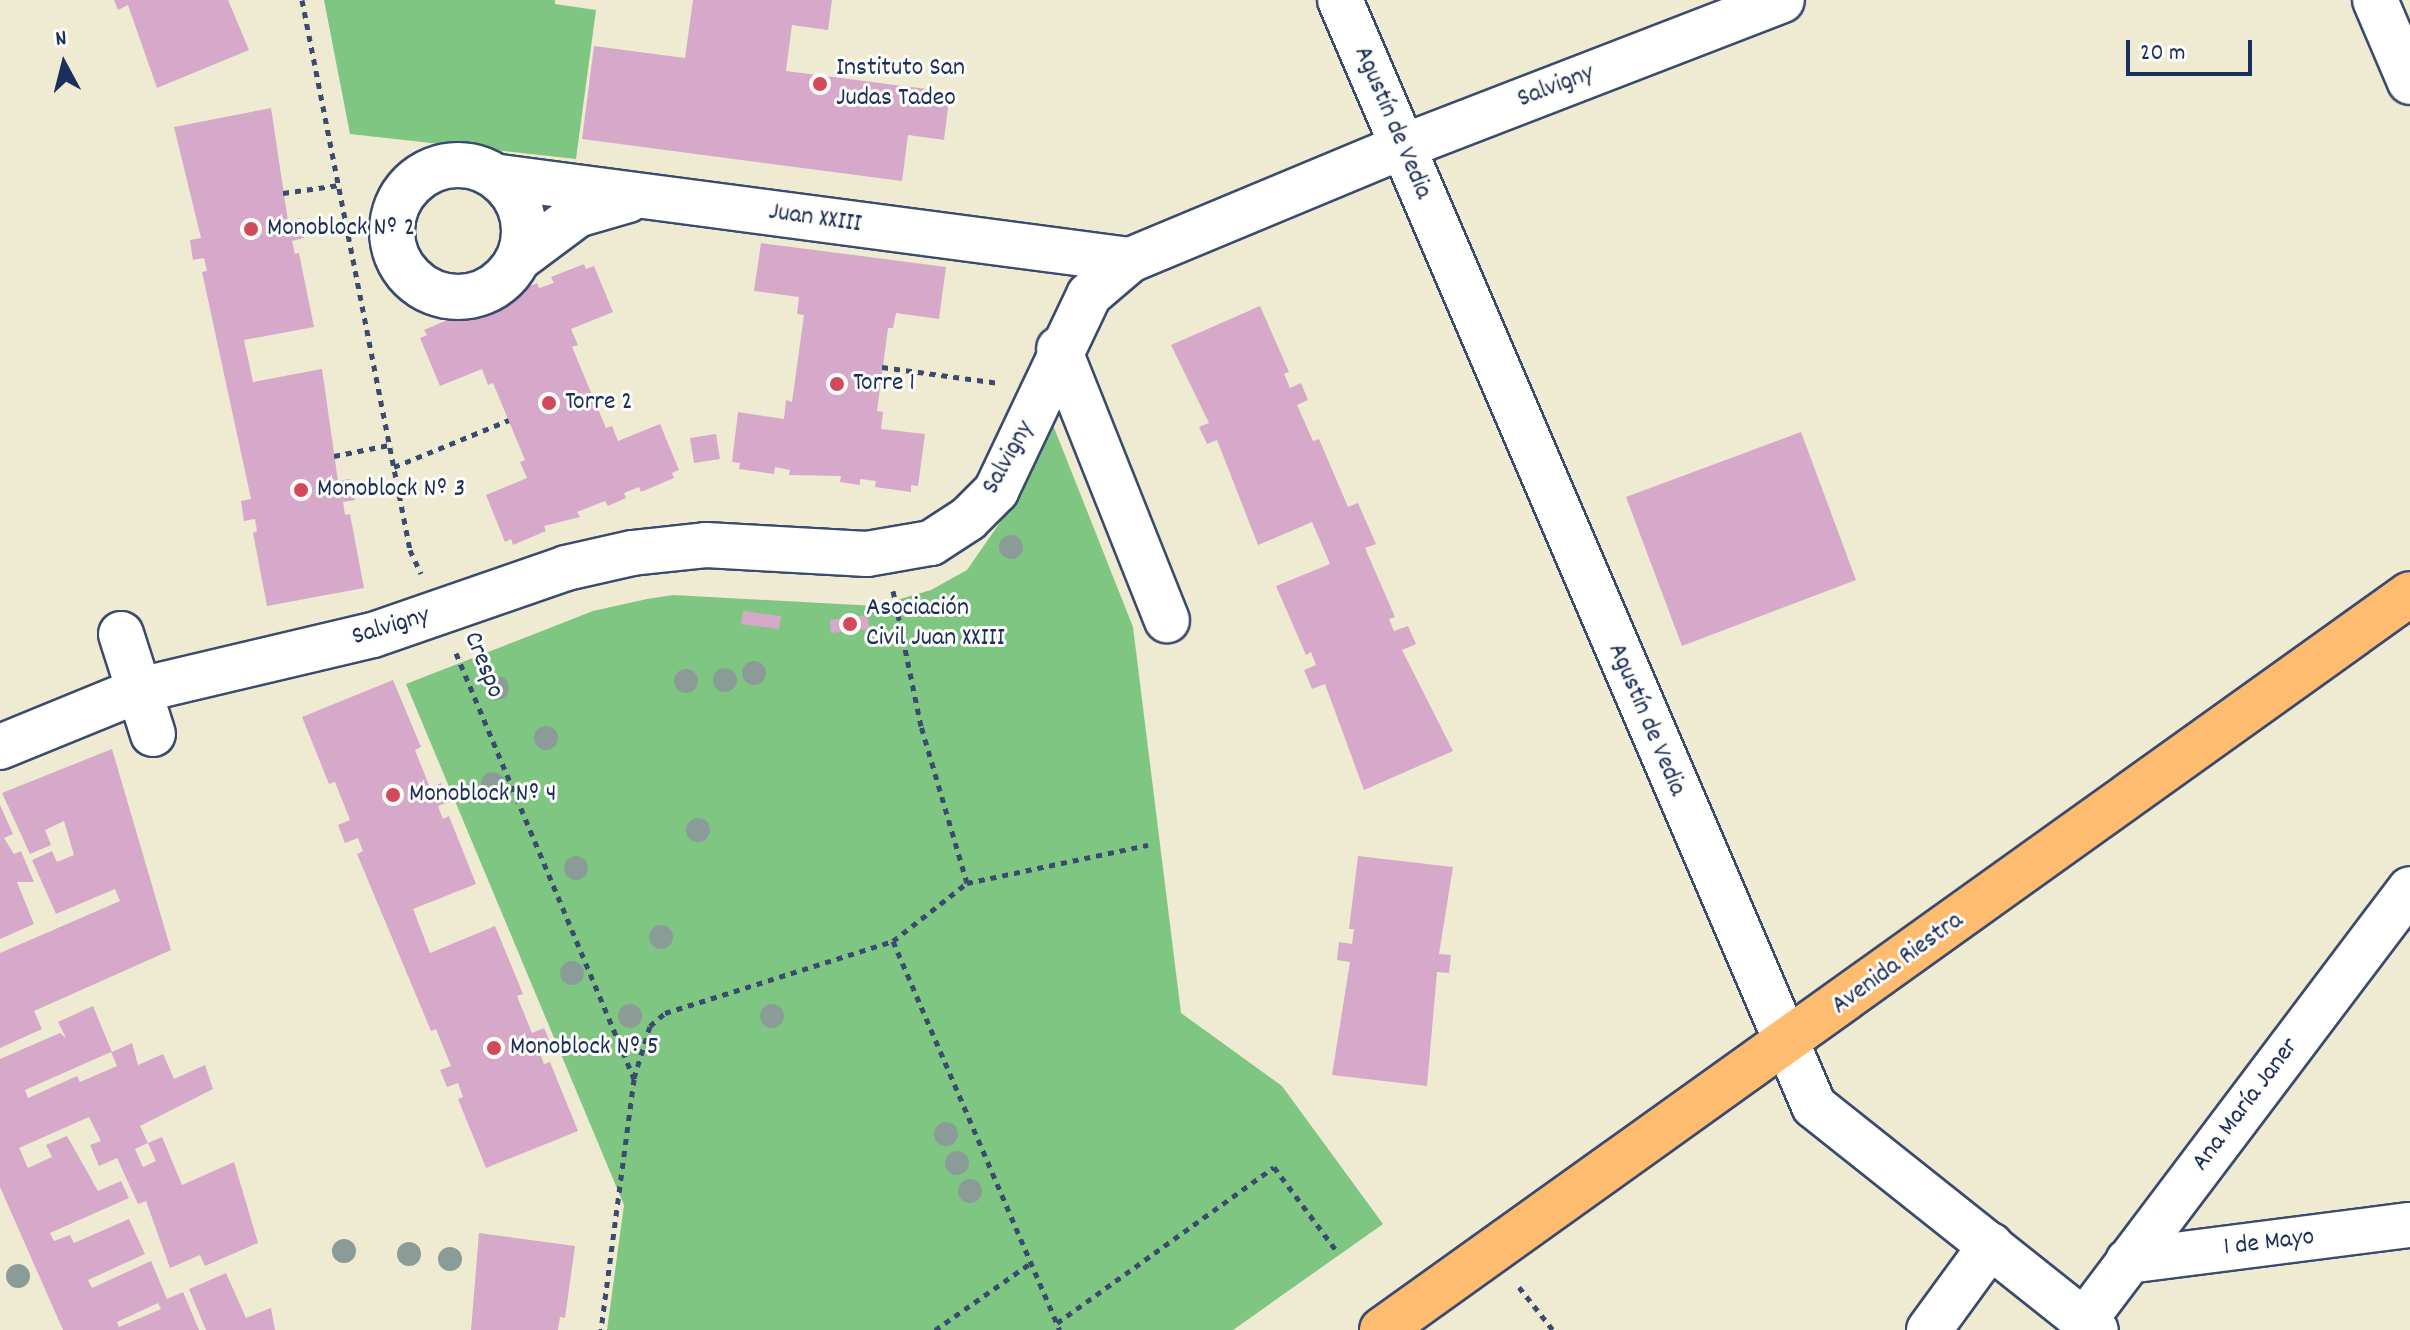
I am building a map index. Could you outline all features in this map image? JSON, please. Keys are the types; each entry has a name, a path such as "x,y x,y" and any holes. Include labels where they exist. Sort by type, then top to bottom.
{"main road":[{"name":"Avenida Riestra","path":"1382,1330 1784,1046 2410,594"}],"street":[{"name":"Agustín de Vedia","path":"1340,0 1784,1046 1814,1106 2090,1326"},
{"name":"Salvigny","path":"0,747 140,690 323,648 440,613 566,568 632,553 706,545 867,554 931,543 968,519 996,491 1059,349 1089,295 1130,260 1402,147 1782,0"},
{"path":"2375,0 2410,82"},
{"path":"522,256 525,213 500,177 465,170 432,173 402,192 390,235 395,258 426,291 448,298 510,275 522,256 577,215 642,196"},
{"name":"Juan XXIII","path":"500,177 1130,260"},
{"path":"1059,349 1167,620"},
{"path":"121,634 153,734"},
{"name":"Ana María Janer","path":"2090,1326 2128,1261 2410,889"},
{"name":"1 de Mayo","path":"2128,1261 2410,1225"},
{"path":"1929,1330 1991,1245"}],"path":[{"name":"Crespo","path":"302,0 410,550 440,613 634,1079"},
{"path":"283,193 339,185"},
{"path":"882,367 1043,389"},
{"path":"394,467 509,420"},
{"path":"334,456 389,445"},
{"path":"898,551 893,597 921,726 967,883"},
{"path":"601,1330 634,1079 650,1026 665,1013 893,941 967,883 1148,845"},
{"path":"893,941 1060,1330"},
{"path":"1057,1323 1274,1167 1338,1253"},
{"path":"1491,1252 1553,1330"},
{"path":"935,1330 1032,1262"}],"green space":[{"path":"324,0 555,0 555,4 596,10 576,159 350,134"},
{"path":"1049,415 1133,627 1181,1013 1282,1086 1383,1224 1233,1330 607,1330 624,1205 406,684 593,611 647,599 673,595 876,606 931,590 967,570 1012,505"}],"building":[{"path":"114,0 228,0 249,50 157,88 128,5 118,10"},
{"path":"693,0 832,0 828,30 792,25 786,71 950,92 944,140 908,135 902,181 582,139 594,46 685,58"},
{"path":"271,108 288,221 300,218 304,238 292,241 295,254 299,253 314,327 244,340 253,382 322,369 338,481 350,479 355,500 343,502 345,515 350,514 364,588 267,606 253,533 257,531 255,519 244,521 241,501 251,499 202,272 207,271 204,258 193,260 190,240 201,238 174,127"},
{"name":"Torre 1","path":"761,243 946,267 939,319 896,313 893,328 888,328 877,411 883,412 881,429 925,434 918,486 911,485 911,492 875,487 876,481 860,479 860,485 840,482 841,476 789,475 790,470 775,467 774,474 739,469 740,463 732,462 738,412 784,419 786,400 792,402 804,315 797,314 799,297 754,291"},
{"name":"Torre 2","path":"584,264 586,269 594,266 613,312 571,329 578,345 572,347 606,428 612,426 618,441 660,424 679,470 672,473 674,478 641,492 639,487 624,493 626,498 608,506 605,501 577,512 580,517 544,526 546,531 513,545 511,539 505,542 486,495 527,478 520,462 525,460 493,383 488,385 482,369 440,386 420,338 427,335 424,330 457,316 460,321 475,315 472,310 491,302 493,307 520,296 518,291 537,283 539,288 554,283 551,277"},
{"path":"1260,306 1289,372 1284,374 1290,388 1301,383 1308,400 1297,405 1313,441 1319,439 1348,507 1358,503 1376,544 1365,548 1395,617 1389,619 1394,631 1408,626 1416,644 1402,650 1453,751 1364,790 1325,684 1312,689 1304,670 1316,665 1311,652 1306,655 1276,586 1330,564 1312,522 1258,545 1217,440 1207,444 1199,427 1209,423 1171,345"},
{"path":"1801,432 1856,580 1682,646 1626,497"},
{"path":"716,434 720,459 694,463 690,438"},
{"path":"743,611 781,616 779,629 741,624"},
{"name":"Asociación Civil Juan XXIII","path":"868,615 869,629 831,633 830,620"},
{"path":"393,680 421,747 415,750 430,788 441,783 449,802 438,806 443,819 449,816 476,884 413,909 430,953 495,926 523,994 517,996 532,1033 544,1028 552,1046 539,1051 544,1064 550,1062 578,1131 486,1168 458,1099 463,1097 458,1083 447,1087 440,1070 451,1066 436,1029 431,1031 357,854 363,851 358,838 345,843 338,825 350,820 335,782 329,784 302,717"},
{"path":"112,749 171,950 34,1011 42,1029 0,1048 0,953 120,901 115,889 56,914 32,860 52,851 57,862 74,855 64,821 45,830 51,845 30,854 2,793"},
{"path":"0,805 13,834 4,838 14,854 21,851 34,882 17,882 34,924 0,939"},
{"path":"1358,856 1453,867 1439,954 1451,955 1449,973 1437,972 1427,1086 1332,1075 1350,962 1337,960 1339,942 1352,944 1354,929 1349,929"},
{"path":"93,1006 112,1052 132,1043 138,1065 163,1054 174,1079 205,1065 213,1089 140,1126 148,1143 162,1137 182,1185 234,1162 258,1243 205,1266 200,1255 170,1268 146,1201 138,1204 117,1158 99,1166 90,1145 101,1141 89,1117 19,1148 28,1168 52,1157 46,1145 67,1136 98,1191 121,1181 129,1198 50,1233 54,1241 70,1235 74,1243 129,1219 145,1254 88,1280 92,1288 151,1261 167,1299 183,1292 199,1330 63,1330 0,1187 0,1059 60,1033 66,1038 58,1022","holes":["111,1052 117,1066 80,1082 77,1076 28,1098 25,1090","148,1143 156,1161 143,1167 135,1149","158,1303 161,1309 119,1327 117,1322"]},
{"path":"479,1233 575,1246 565,1318 560,1317 558,1330 471,1330"},
{"path":"226,1273 246,1318 271,1308 275,1330 206,1330 189,1289"}],"place":[{"name":"Instituto San Judas Tadeo","path":"820,84"},
{"name":"Monoblock Nº 2","path":"251,229"},
{"name":"Torre 1","path":"837,384"},
{"name":"Torre 2","path":"549,403"},
{"name":"Monoblock Nº 3","path":"301,490"},
{"name":"Asociación Civil Juan XXIII","path":"850,624"},
{"name":"Monoblock Nº 4","path":"393,795"},
{"name":"Monoblock Nº 5","path":"494,1048"}]}
